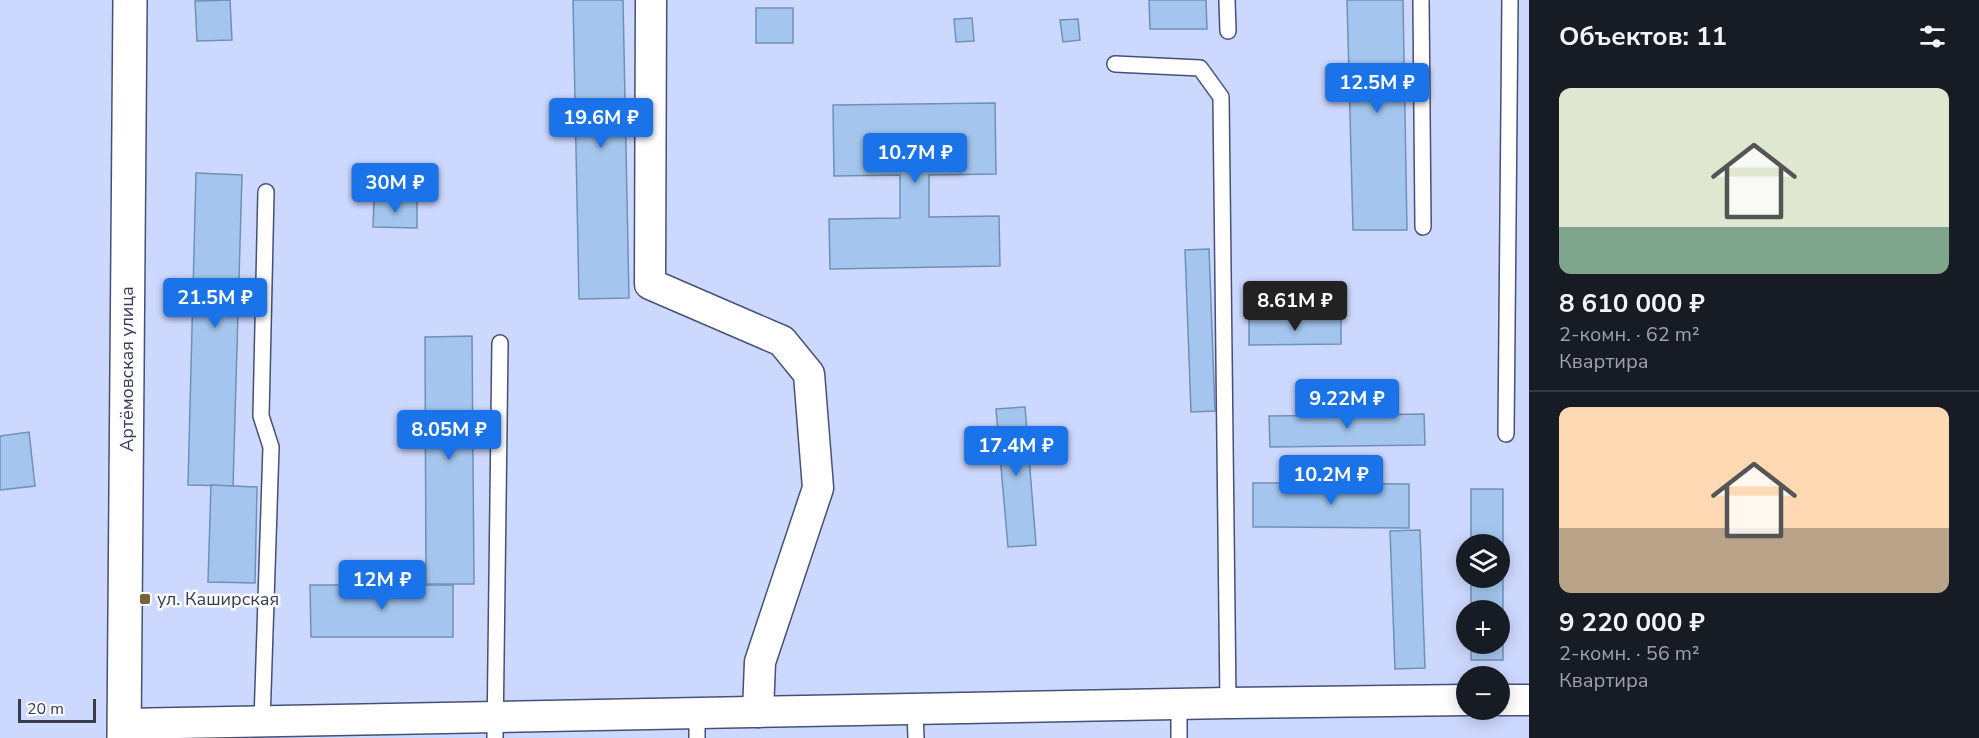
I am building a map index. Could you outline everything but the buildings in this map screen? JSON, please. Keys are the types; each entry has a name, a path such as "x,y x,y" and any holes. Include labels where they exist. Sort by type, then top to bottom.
{"street":[{"name":"Артёмовская улица","path":"124,731 130,0"},
{"path":"651,0 650,284 782,341 809,375 818,488 760,662 758,712"},
{"path":"124,731 262,722 496,728 697,725 758,712 916,723 1179,704 1456,700"},
{"path":"1510,700 1529,700"}],"lane":[{"path":"1227,0 1228,31"},
{"path":"1421,0 1423,227"},
{"path":"1506,434 1510,0"},
{"path":"1115,64 1200,68 1221,97 1228,702"},
{"path":"262,722 271,447 261,416 266,192"},
{"path":"496,728 500,343"},
{"path":"1179,704 1179,738"}],"place":[{"name":"ул. Каширская","path":"145,599"}]}
